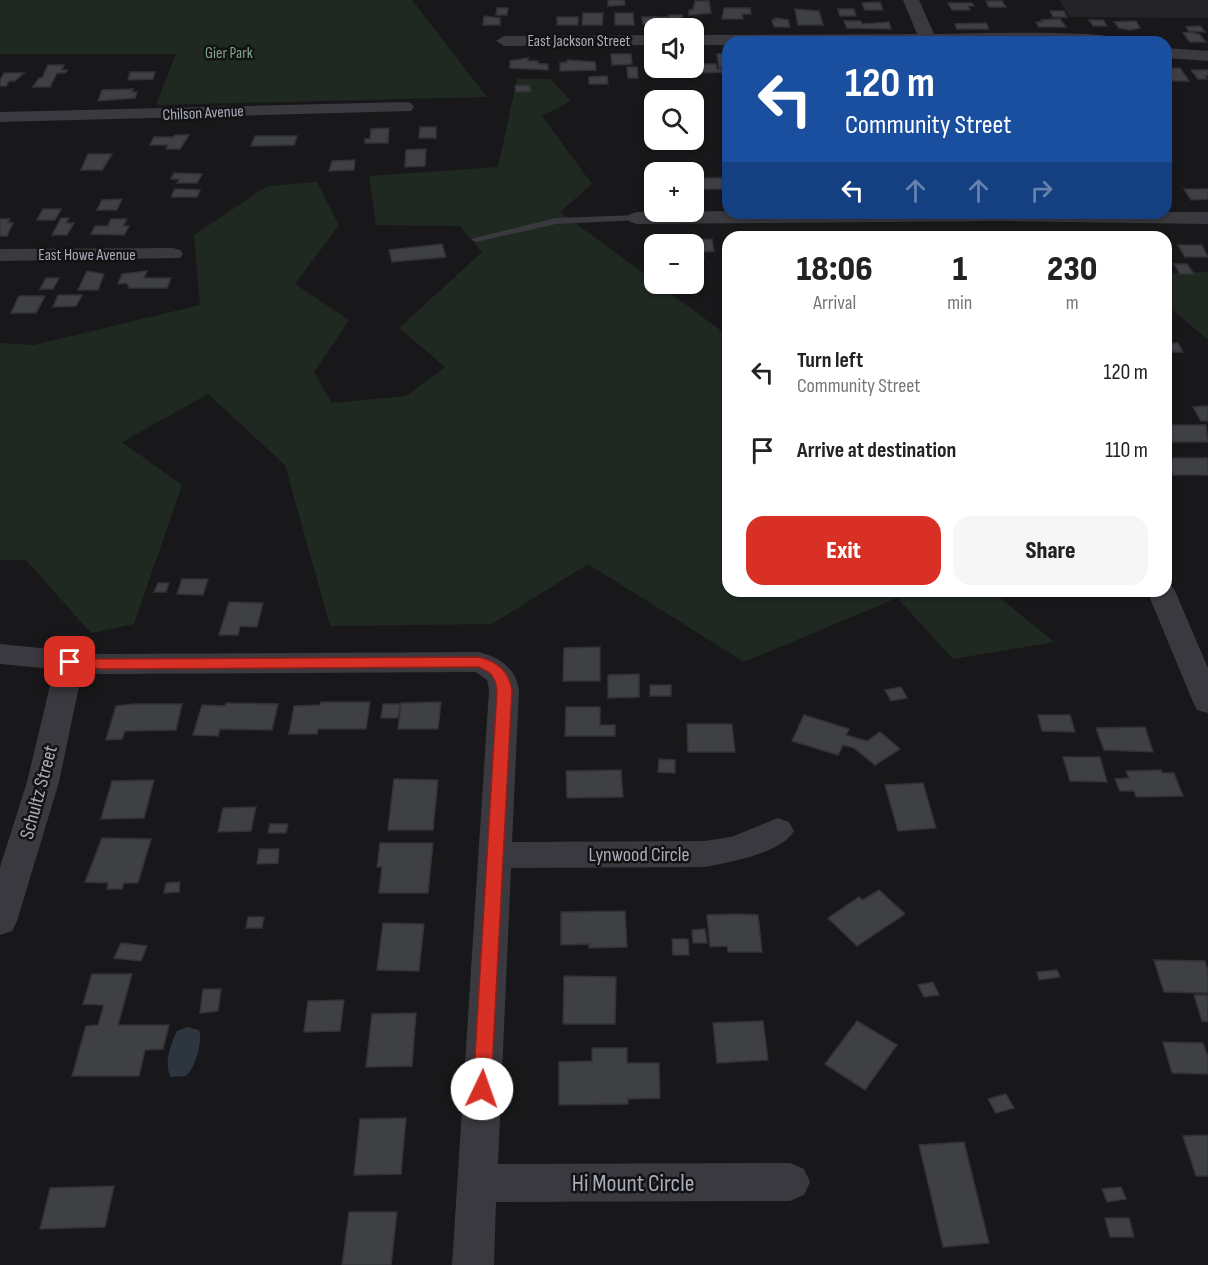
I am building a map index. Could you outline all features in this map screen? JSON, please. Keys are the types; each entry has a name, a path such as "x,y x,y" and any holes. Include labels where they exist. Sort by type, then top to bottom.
{"street":[{"path":"911,0 926,36"},
{"name":"East Jackson Street","path":"504,41 644,40"},
{"path":"704,40 722,40"},
{"path":"1172,53 1208,56"},
{"name":"Chilson Avenue","path":"0,117 405,107"},
{"path":"637,218 722,217"},
{"path":"1172,217 1208,218"},
{"name":"East Howe Avenue","path":"0,255 173,254"},
{"path":"1164,597 1208,702"},
{"path":"0,654 101,664 479,662 495,668 503,679 504,690 473,1265"},
{"name":"Schultz Street","path":"0,921 44,782 70,662"},
{"name":"Lynwood Circle","path":"496,855 704,854 735,849 778,831"},
{"name":"Hi Mount Circle","path":"477,1183 790,1182"}],"lane":[{"path":"476,239 556,221 637,218"}],"shaded area":[{"path":"1059,0 1208,0 1208,18 1070,17"},
{"path":"187,1027 199,1030 200,1041 197,1054 186,1076 171,1077 168,1066 170,1048 177,1031"}],"green space":[{"name":"Gier Park","path":"0,0 412,0 487,97 156,105 176,54 0,54"},
{"path":"517,79 550,79 571,101 542,116 592,184 560,212 644,274 644,294 672,294 722,331 722,597 999,597 1054,642 953,659 897,598 744,662 588,564 492,624 330,626 285,465 208,394 122,442 182,485 134,624 91,633 26,560 0,560 0,343 34,345 200,305 194,235 267,186 317,182 339,225 295,284 349,320 314,372 332,403 406,396 445,367 399,328 482,252 460,226 376,225 369,176 498,167"},
{"path":"1208,272 1208,340 1172,309 1172,273"}],"building":[{"path":"608,0 624,0 625,5 608,6"},
{"path":"695,1 709,1 711,13 689,15 689,10 693,10"},
{"path":"986,1 1002,1 1006,7 989,7"},
{"path":"880,2 883,10 865,10 862,3"},
{"path":"948,3 972,3 974,6 968,6 970,10 952,10"},
{"path":"497,8 508,8 507,15 496,15"},
{"path":"724,8 750,8 751,14 742,14 743,19 722,19"},
{"path":"795,9 819,11 823,25 798,25"},
{"path":"838,9 854,9 856,16 840,16"},
{"path":"1050,11 1064,11 1067,17 1053,17"},
{"path":"583,13 603,13 602,25 582,25"},
{"path":"615,13 633,13 634,25 615,25"},
{"path":"669,15 682,15 682,18 644,18 644,24 642,17 669,17"},
{"path":"484,16 500,18 500,25 483,25"},
{"path":"557,17 578,17 578,25 557,25"},
{"path":"775,18 788,20 790,27 774,27 772,20 776,20"},
{"path":"1060,19 1066,27 1039,27 1036,22 1042,22 1041,20"},
{"path":"1089,20 1103,20 1107,26 1093,26"},
{"path":"844,21 861,21 862,24 889,22 891,29 847,28"},
{"path":"1136,21 1140,28 1130,30 1119,28 1114,22"},
{"path":"986,23 989,29 957,29 955,24"},
{"path":"1200,26 1205,32 1189,31 1186,27"},
{"path":"1183,33 1199,34 1206,42 1190,42"},
{"path":"611,54 631,54 632,64 612,65"},
{"path":"717,54 722,54 722,68 719,68"},
{"path":"528,58 528,61 538,61 538,64 548,64 548,70 510,68 510,61"},
{"path":"567,60 595,62 596,70 560,71 560,63 567,62"},
{"path":"704,64 716,64 717,69 722,69 722,72 704,73"},
{"path":"48,65 64,65 61,70 67,70 65,73 57,73 50,87 33,87 39,78 42,78"},
{"path":"627,67 637,67 638,78 628,78"},
{"path":"1172,68 1180,68 1189,81 1172,81"},
{"path":"1191,70 1208,70 1208,76 1205,76 1207,79 1198,79"},
{"path":"130,72 155,72 153,79 128,80"},
{"path":"4,73 24,73 15,81 9,81 6,86 0,86"},
{"path":"607,76 608,84 589,84 589,77"},
{"path":"529,85 531,91 516,92 515,86"},
{"path":"133,89 132,92 137,92 135,98 98,101 102,90"},
{"path":"420,127 436,127 436,138 419,138"},
{"path":"389,128 388,143 365,143 365,139 370,139 371,129"},
{"path":"175,135 189,135 180,149 166,149 168,145 150,145 154,137 174,137"},
{"path":"255,136 297,136 294,145 251,146"},
{"path":"426,149 425,166 405,167 406,150"},
{"path":"88,154 112,154 102,170 81,170"},
{"path":"355,160 354,170 329,171 332,161"},
{"path":"174,173 202,174 197,183 177,183 179,179 171,179"},
{"path":"704,178 722,178 722,189 704,189"},
{"path":"175,189 200,190 197,197 171,197"},
{"path":"1184,189 1208,189 1208,199 1191,200"},
{"path":"122,199 117,210 97,210 102,200"},
{"path":"43,209 61,209 55,220 37,220"},
{"path":"61,218 69,218 66,223 74,223 67,235 52,235"},
{"path":"0,219 10,219 8,223 13,223 7,236 0,236"},
{"path":"111,219 127,219 123,226 129,226 124,235 91,234 95,226 108,226"},
{"path":"704,239 712,239 714,251 704,252"},
{"path":"442,244 446,257 392,262 389,250"},
{"path":"1178,245 1202,245 1208,257 1185,257"},
{"path":"1174,264 1187,264 1194,274 1180,274"},
{"path":"87,271 104,274 98,290 78,290"},
{"path":"147,271 144,278 171,278 167,288 128,288 126,283 118,284 122,274"},
{"path":"46,278 59,278 53,289 40,289"},
{"path":"58,295 82,295 76,306 53,307"},
{"path":"19,296 45,296 36,313 11,313"},
{"path":"1172,343 1178,343 1183,352 1172,352"},
{"path":"1208,406 1208,421 1201,421 1193,407"},
{"path":"1172,425 1206,425 1208,442 1172,442"},
{"path":"1172,458 1208,458 1208,475 1173,475"},
{"path":"182,579 208,579 203,595 177,594"},
{"path":"158,583 169,583 166,592 154,592"},
{"path":"229,602 263,603 257,627 240,626 238,635 219,635"},
{"path":"600,647 600,681 563,681 564,648"},
{"path":"639,674 639,697 608,698 608,675"},
{"path":"650,685 671,685 671,696 650,696"},
{"path":"901,687 907,698 891,701 885,690"},
{"path":"321,702 370,702 366,729 318,729 317,734 289,734 294,706 320,705"},
{"path":"441,702 438,729 398,729 401,703"},
{"path":"226,703 278,704 272,730 220,729 218,736 193,735 202,705 225,706"},
{"path":"182,704 176,730 125,731 122,739 106,740 116,706"},
{"path":"383,704 400,704 398,718 381,718"},
{"path":"566,707 600,707 600,725 615,725 615,736 565,736"},
{"path":"804,715 849,729 846,735 867,741 880,732 900,749 875,765 854,748 843,745 838,755 792,741"},
{"path":"1038,715 1070,715 1075,732 1042,731"},
{"path":"687,724 732,724 735,752 688,752"},
{"path":"1145,727 1153,752 1104,750 1096,728"},
{"path":"1063,757 1100,757 1107,782 1070,781"},
{"path":"659,759 675,760 675,773 658,772"},
{"path":"621,770 623,797 567,798 566,771"},
{"path":"1161,770 1162,773 1174,773 1183,796 1136,797 1134,791 1120,791 1115,779 1129,778 1126,771"},
{"path":"394,779 438,780 433,830 388,830"},
{"path":"154,780 144,818 101,819 112,781"},
{"path":"923,783 936,828 898,831 885,785"},
{"path":"256,807 251,831 218,832 223,808"},
{"path":"270,824 288,824 286,833 268,833"},
{"path":"102,838 151,839 138,883 124,883 122,889 107,889 108,883 85,882"},
{"path":"380,843 433,843 428,893 379,893 382,867 377,867"},
{"path":"259,849 279,849 278,863 257,864"},
{"path":"180,882 179,892 164,893 166,883"},
{"path":"879,890 905,914 857,946 828,918 859,897 863,900"},
{"path":"625,911 627,947 589,948 589,944 561,945 561,912"},
{"path":"707,915 758,915 762,952 728,952 727,946 710,947"},
{"path":"248,917 264,917 262,928 246,928"},
{"path":"383,923 424,924 419,971 377,970"},
{"path":"705,929 707,943 693,943 692,930"},
{"path":"672,939 688,939 689,955 673,955"},
{"path":"121,943 147,946 141,961 114,958"},
{"path":"1154,960 1205,961 1208,970 1208,993 1164,992"},
{"path":"1057,970 1060,977 1039,980 1037,972"},
{"path":"92,974 132,974 118,1025 169,1025 163,1049 145,1050 139,1076 72,1076 86,1026 98,1025 104,1005 83,1004"},
{"path":"564,976 616,977 615,1024 563,1024"},
{"path":"933,982 939,995 924,997 918,985"},
{"path":"203,989 221,989 218,1011 200,1013"},
{"path":"1194,995 1208,995 1208,1022 1202,1021"},
{"path":"344,1000 340,1031 304,1032 308,1001"},
{"path":"416,1013 412,1066 366,1067 372,1014"},
{"path":"763,1021 768,1060 717,1063 713,1023"},
{"path":"857,1021 897,1045 865,1090 825,1064"},
{"path":"1163,1042 1203,1043 1208,1057 1208,1074 1172,1073"},
{"path":"592,1048 627,1048 627,1063 659,1063 660,1098 628,1099 628,1104 559,1105 559,1062 592,1061"},
{"path":"1006,1094 1014,1108 996,1113 988,1099"},
{"path":"406,1118 401,1174 354,1175 360,1119"},
{"path":"1208,1135 1208,1176 1196,1176 1183,1136"},
{"path":"964,1142 989,1243 943,1247 919,1145"},
{"path":"114,1186 105,1227 40,1229 50,1188"},
{"path":"1121,1187 1126,1199 1107,1202 1102,1189"},
{"path":"349,1212 397,1212 391,1265 342,1265"},
{"path":"1105,1218 1129,1218 1134,1237 1110,1237"}],"route":[{"path":"70,662 101,664 479,662 495,668 503,679 504,690 482,1089"}]}
